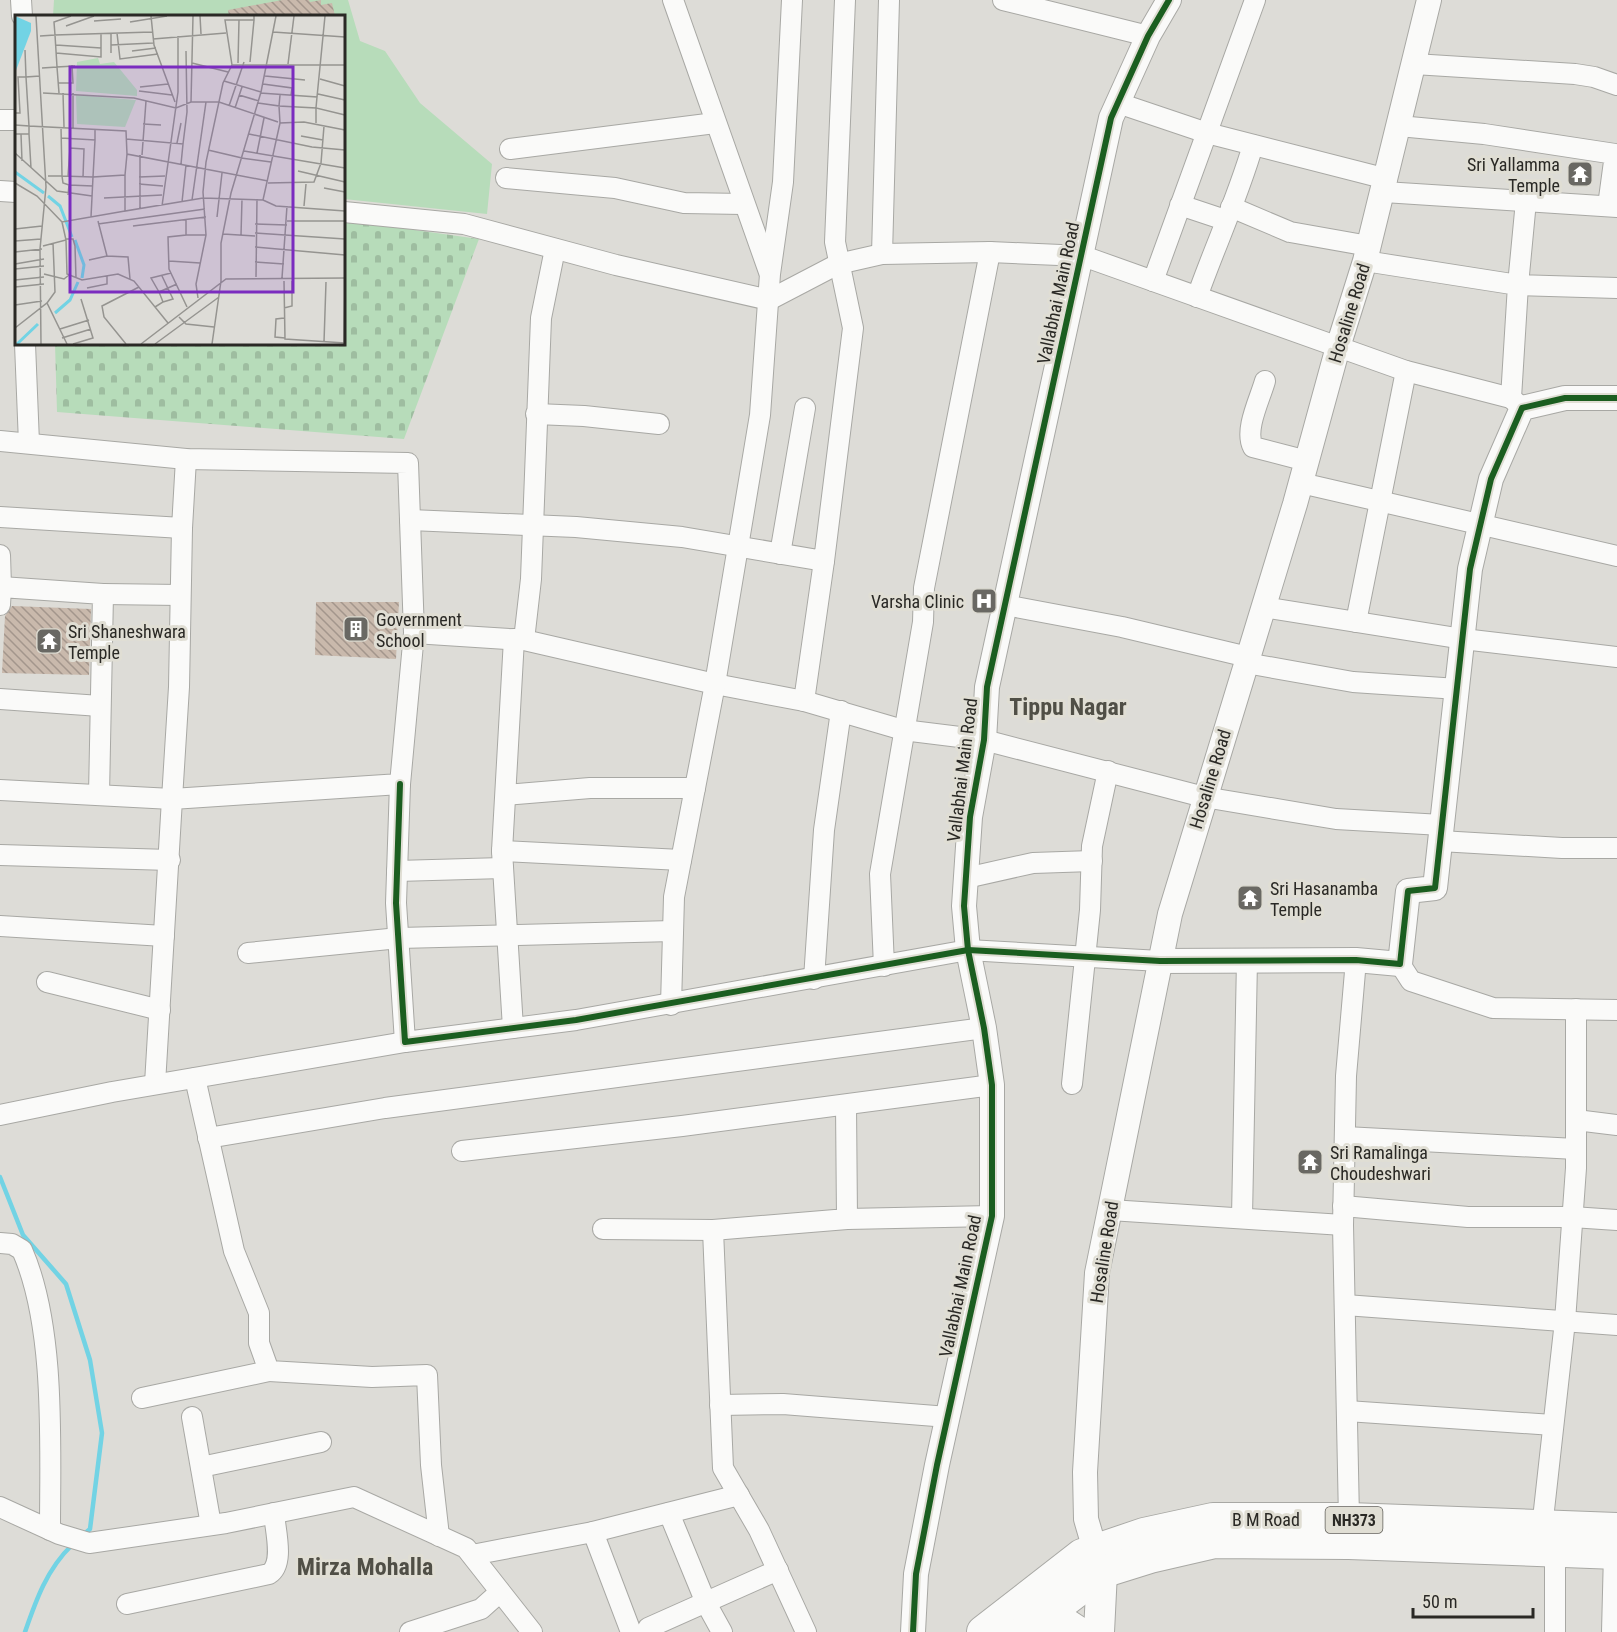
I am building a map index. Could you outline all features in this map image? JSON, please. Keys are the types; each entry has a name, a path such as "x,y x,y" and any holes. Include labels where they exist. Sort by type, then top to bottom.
{"highway":[{"name":"B M Road","path":"983,1632 1082,1555 1098,1561 1150,1557 1215,1542 1349,1531 1616,1545"},
{"name":"B M Road","path":"1023,1632 1048,1613 1098,1561"},
{"path":"1048,1613 1077,1632"}],"main road":[{"path":"1098,1561 1099,1632"}],"street":[{"path":"21,0 22,15"},
{"path":"673,0 743,204 770,274"},
{"path":"671,1005 674,897 715,684 760,415 770,274 783,182 792,0"},
{"path":"804,701 853,328 835,242 845,0"},
{"path":"882,254 889,0"},
{"path":"1004,0 1148,36"},
{"name":"Vallabhai Main Road","path":"913,1632 916,1574 992,1216 992,1086 984,1028 968,950 964,906 970,817 984,740 987,687 1083,256 1106,139 1118,102 1148,36 1168,0"},
{"path":"1153,281 1255,0"},
{"name":"Hosaline Road","path":"1098,1561 1086,1519 1085,1461 1097,1273 1170,914 1304,472 1338,347 1367,254 1429,0"},
{"path":"1414,64 1575,74 1594,77 1617,85"},
{"path":"1118,102 1207,134 1253,145 1385,185 1526,201 1613,206 1616,154 1484,134 1399,126"},
{"path":"510,149 715,123"},
{"path":"1197,297 1228,214 1239,192 1253,145"},
{"path":"506,178 615,188 684,203 743,204"},
{"path":"0,191 15,192"},
{"path":"1526,201 1518,285 1516,403 1491,479 1470,569 1435,888 1408,891 1400,964 1411,981 1493,1008 1617,1010"},
{"path":"1180,205 1228,214 1367,254 1518,285 1617,288"},
{"path":"345,212 464,224 616,266 769,300 838,264 882,254 990,252 1083,256 1406,371 1516,403 1565,398 1617,398"},
{"path":"513,1028 502,860 519,640 531,579 541,318 555,249"},
{"path":"884,966 880,874 923,622 924,588 974,349 990,252"},
{"path":"25,345 28,443"},
{"path":"1356,621 1406,371"},
{"path":"1265,381 1251,432 1253,447 1304,472 1378,502 1414,507 1527,537 1617,556"},
{"path":"780,554 805,408"},
{"path":"536,414 584,416 659,424"},
{"path":"0,441 186,459 408,463 414,633 400,784 397,871 405,1042"},
{"path":"155,1084 170,860 186,459"},
{"path":"0,517 182,528"},
{"path":"410,520 532,525 682,537 824,561"},
{"path":"0,555 1,596 180,595"},
{"path":"99,795 104,594"},
{"path":"1005,605 1122,627 1247,660 1353,682 1458,690"},
{"path":"1263,607 1463,639 1617,657"},
{"path":"414,633 519,640 715,684 804,701 903,730 984,740 1204,797 1336,819 1562,848 1617,848"},
{"path":"0,699 100,706"},
{"path":"814,979 824,830 841,711"},
{"path":"1072,1084 1085,958 1092,846 1108,771"},
{"path":"0,790 172,799 400,784"},
{"path":"506,795 590,788 695,788"},
{"path":"0,855 170,860"},
{"path":"397,871 502,860 681,860"},
{"path":"966,878 1033,863 1092,861"},
{"path":"0,926 164,936"},
{"path":"248,953 399,938 507,933 673,931"},
{"path":"1,1115 155,1084 405,1042 671,1005 968,950 1160,962 1356,960 1400,964"},
{"path":"1242,1217 1247,960"},
{"path":"1349,1531 1343,1216 1346,1077 1356,960"},
{"path":"47,982 94,996 159,1010"},
{"path":"1555,1632 1549,1540 1553,1425 1565,1321 1576,1149 1576,1009"},
{"path":"207,1138 397,1106 984,1028"},
{"path":"195,1078 234,1251 259,1313 259,1343 270,1371"},
{"path":"462,1150 992,1086"},
{"path":"846,1105 847,1219"},
{"path":"1575,1120 1617,1125"},
{"path":"1345,1137 1576,1149"},
{"path":"1110,1210 1242,1217 1572,1217 1617,1220"},
{"path":"603,1229 713,1230 847,1219 992,1216"},
{"path":"713,1230 723,1468 778,1570 806,1632"},
{"path":"0,1243 12,1244 22,1250 40,1310 49,1412 54,1532"},
{"path":"1345,1305 1617,1325"},
{"path":"142,1398 270,1371 372,1377 427,1375 431,1465 439,1536"},
{"path":"720,1405 783,1404 948,1418"},
{"path":"1347,1411 1553,1425"},
{"path":"192,1417 211,1525"},
{"path":"201,1467 321,1442"},
{"path":"472,1555 593,1532 739,1495"},
{"path":"0,1507 54,1532 89,1543 211,1525 354,1497 466,1548 532,1632"},
{"path":"127,1604 269,1574 274,1571 277,1563 274,1513"},
{"path":"669,1513 706,1603 722,1632"},
{"path":"593,1532 642,1631 778,1570"},
{"path":"1612,1632 1616,1545"},
{"path":"410,1632 481,1609 500,1592"}],"green space":[{"path":"54,0 348,0 360,41 385,51 420,103 492,164 487,214 345,199 345,15 53,15"},
{"path":"345,220 479,239 404,439 57,412 55,345 345,345"}],"building":[{"path":"282,0 309,0 310,2 321,0 321,5 332,3 335,15 229,15 228,10"},
{"name":"Government School","path":"316,602 399,602 396,659 315,655"},
{"name":"Sri Shaneshwara Temple","path":"12,606 91,609 89,675 2,673 5,616"}],"waterway":[{"path":"0,1177 23,1235 66,1284 90,1360 102,1433 90,1529 83,1535"},
{"path":"25,1632 49,1575 72,1545"}],"cycle path":[{"path":"913,1632 916,1574 937,1465 992,1216 992,1085 984,1028 968,950 964,906 970,817 984,740 987,687 1111,118 1148,36 1169,0"},
{"path":"400,784 396,903 405,1042 576,1020 968,950 1160,961 1356,960 1400,964 1408,891 1435,888 1470,569 1491,479 1522,408 1565,398 1617,398"}],"place":[{"name":"Sri Yallamma Temple","path":"1580,174"},
{"name":"Varsha Clinic","path":"984,601"},
{"name":"Government School","path":"356,629"},
{"name":"Sri Shaneshwara Temple","path":"49,641"},
{"name":"Sri Hasanamba Temple","path":"1250,898"},
{"name":"Sri Ramalinga Choudeshwari","path":"1310,1162"}],"district":[{"name":"Tippu Nagar","path":"1068,707"},
{"name":"Mirza Mohalla","path":"365,1567"}]}
